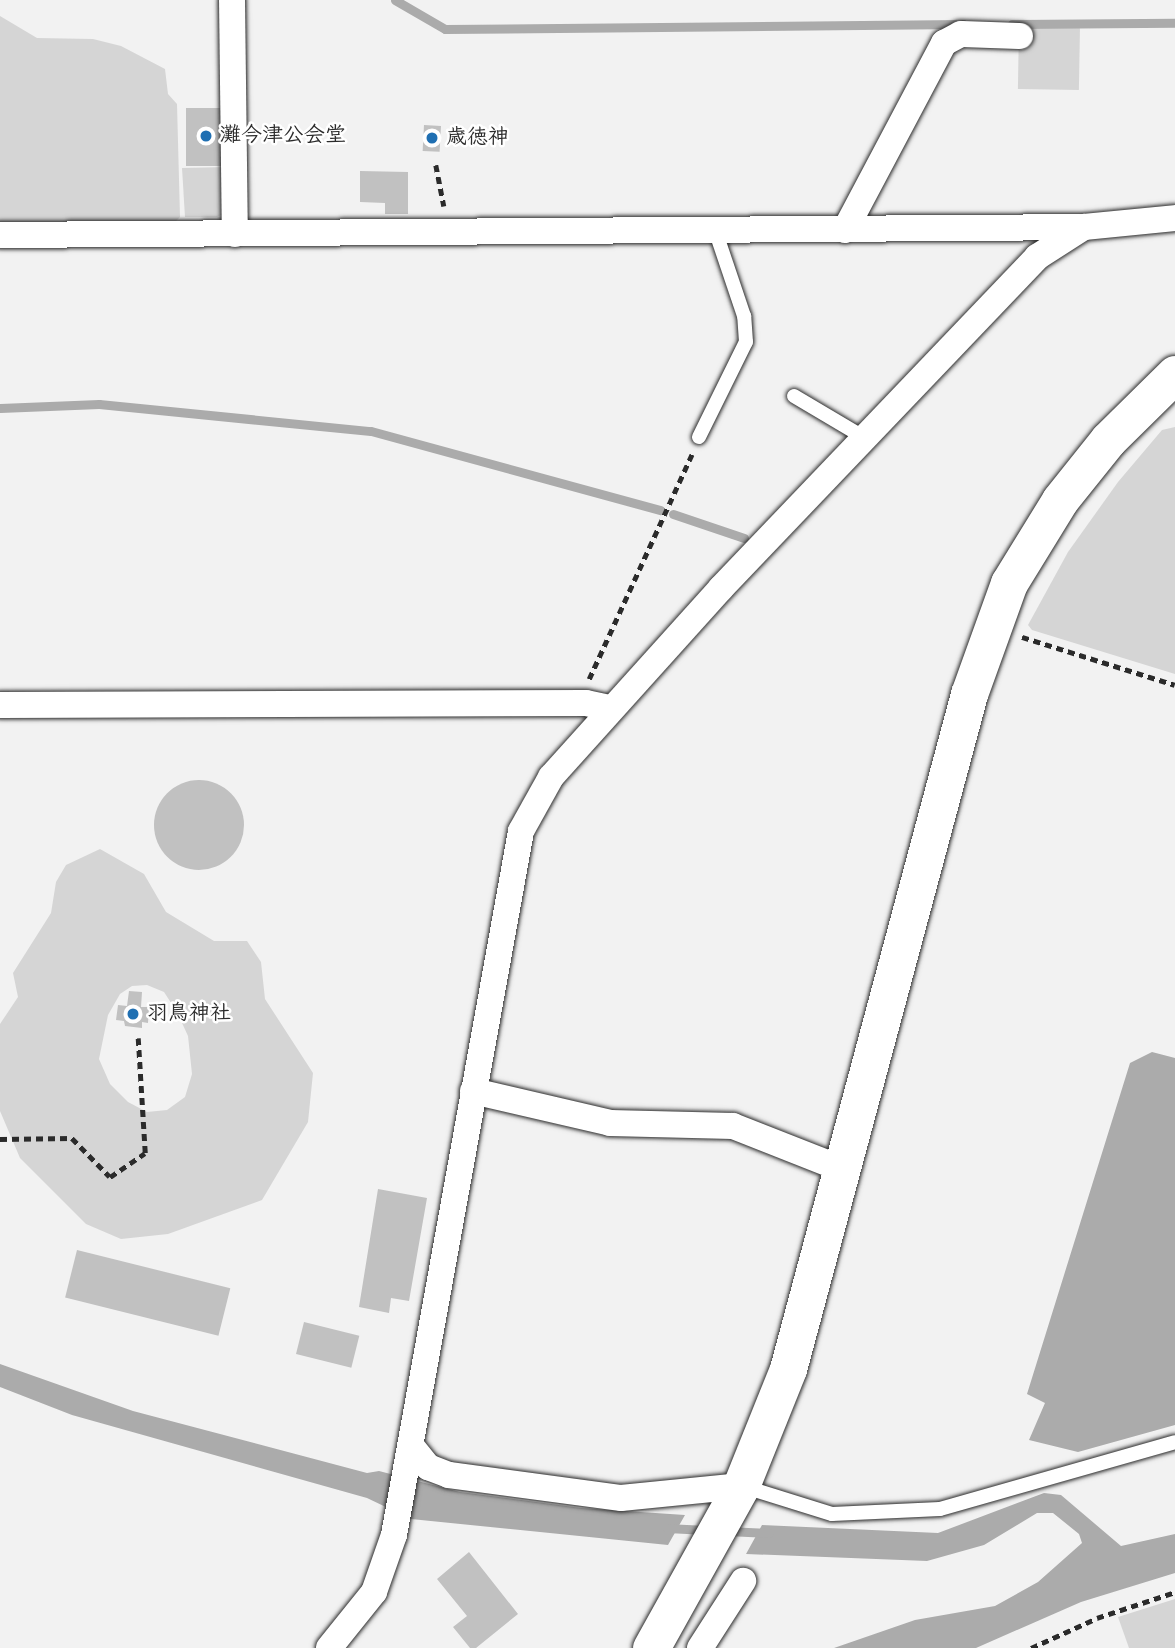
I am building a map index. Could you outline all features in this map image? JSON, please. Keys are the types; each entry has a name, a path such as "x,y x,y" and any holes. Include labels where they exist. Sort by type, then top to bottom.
{"street":[{"path":"232,0 235,233"},
{"path":"845,230 944,43 961,34 1020,36"},
{"path":"0,235 1084,227 1175,218"},
{"path":"329,1648 374,1592 397,1516 412,1447 521,831 551,778 610,708 863,437 1037,257 1084,227"},
{"path":"651,1648 703,1559 735,1497 788,1369 991,627 1021,560 1060,500 1108,440 1175,374"},
{"path":"0,705 578,703 610,708"},
{"path":"473,1091 610,1123 733,1126 842,1169"},
{"path":"412,1447 428,1466 449,1475 621,1498 735,1497"},
{"path":"700,1648 743,1581"}],"lane":[{"path":"699,437 746,342 744,316 715,230"},
{"path":"794,396 863,437"},
{"path":"735,1497 832,1514 940,1509 1175,1442"}],"path":[{"path":"436,165 446,232"},
{"path":"578,703 636,584 699,437"},
{"path":"991,627 1175,685"},
{"path":"0,1139 72,1139 110,1177 145,1153 138,1038"},
{"path":"1031,1648 1097,1618 1175,1592"}],"shaded area":[{"path":"0,16 37,38 93,39 121,46 165,69 168,94 177,104 180,217 175,222 0,223"},
{"path":"1019,26 1080,27 1079,90 1018,89"},
{"path":"227,167 229,211 217,217 185,217 182,168"},
{"path":"1175,427 1175,674 1032,630 1028,625 1068,552 1118,482 1162,430"},
{"path":"100,849 144,874 166,912 214,941 247,941 261,962 265,999 313,1073 308,1122 262,1200 168,1234 121,1239 86,1224 20,1158 0,1111 0,1024 18,997 13,973 51,913 56,882 66,865","holes":["147,985 164,992 188,1036 192,1074 185,1097 167,1110 147,1112 128,1102 110,1084 99,1059 108,1015 120,994 132,986"]},
{"path":"1152,1052 1175,1058 1175,1425 1078,1452 1029,1440 1045,1403 1027,1394 1130,1063"},
{"path":"0,1364 133,1411 367,1473 379,1471 460,1492 581,1508 685,1515 668,1545 411,1519 367,1498 72,1415 0,1387"},
{"path":"1044,1493 1061,1495 1121,1546 1175,1534 1175,1573 1081,1602 976,1648 834,1648 915,1620 995,1606 1038,1582 1082,1543 1079,1534 1053,1513 1037,1513 984,1545 927,1561 746,1554 762,1525 938,1533"},
{"path":"1175,1599 1175,1648 1129,1648 1118,1617"}],"building":[{"name":"灘今津公会堂","path":"186,108 225,108 225,166 186,166"},
{"name":"歳徳神","path":"424,125 441,126 440,152 423,151"},
{"path":"360,171 408,172 408,214 385,214 385,203 360,202"},
{"path":"199,780 216,784 231,793 240,808 244,825 240,842 231,857 216,866 199,870 182,866 167,857 158,842 154,825 158,808 167,793 182,784"},
{"name":"羽鳥神社","path":"129,991 142,992 141,1007 149,1007 148,1023 142,1022 142,1028 125,1026 124,1021 116,1020 118,1005 127,1006"},
{"path":"378,1189 427,1198 409,1301 391,1298 389,1313 359,1307"},
{"path":"77,1250 230,1288 218,1336 65,1298"},
{"path":"304,1322 359,1336 351,1368 296,1354"},
{"path":"469,1552 518,1614 476,1648 470,1648 453,1627 467,1616 437,1579"}],"waterway":[{"path":"395,0 445,29 963,24"},
{"path":"1012,24 1175,23"},
{"path":"0,408 99,404 371,431 660,510"},
{"path":"673,514 744,538"},
{"path":"667,1528 706,1530"},
{"path":"727,1531 769,1533"}],"place":[{"name":"灘今津公会堂","path":"206,136"},
{"name":"歳徳神","path":"432,138"},
{"name":"羽鳥神社","path":"133,1014"}]}
